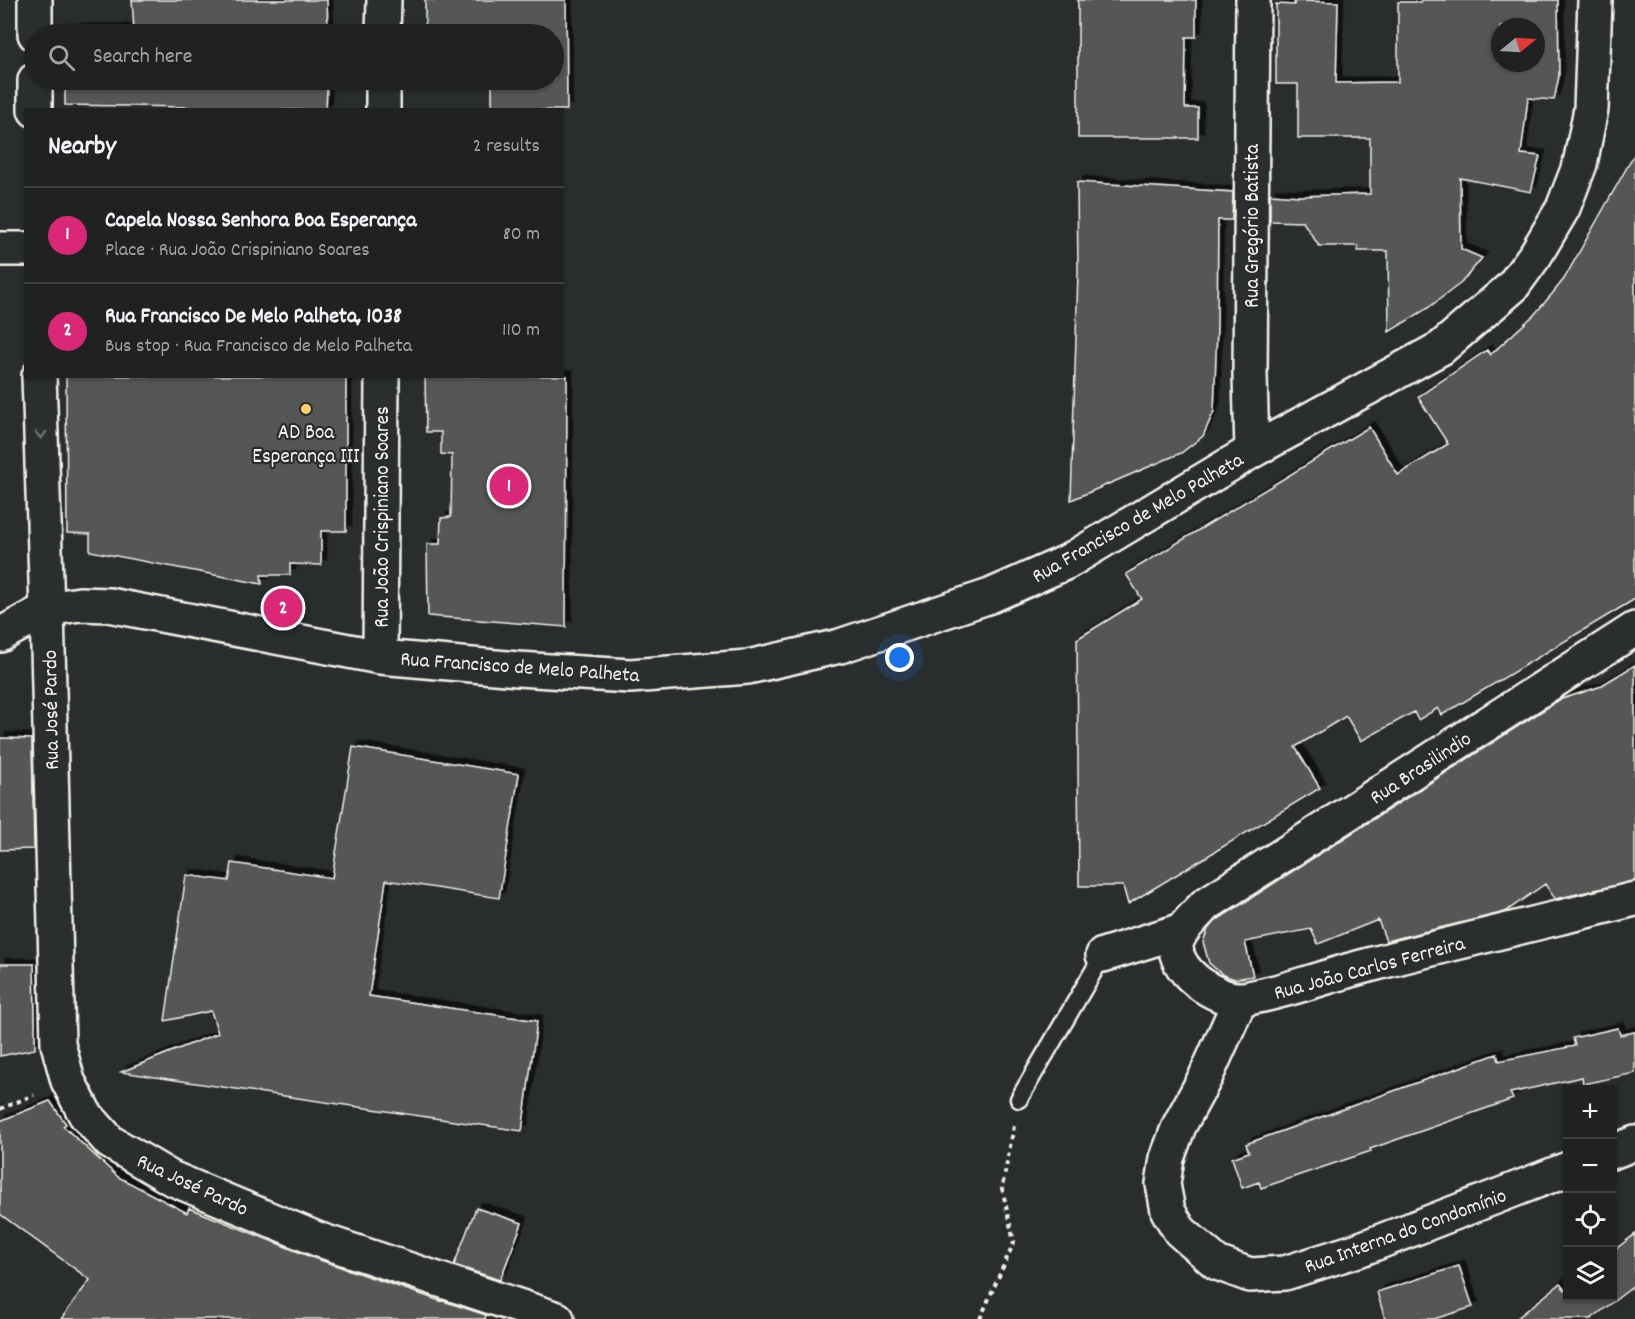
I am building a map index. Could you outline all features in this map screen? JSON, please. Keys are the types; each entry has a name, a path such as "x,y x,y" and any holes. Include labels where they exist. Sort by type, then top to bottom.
{"street":[{"path":"35,0 35,24"},
{"path":"383,24 384,0"},
{"name":"Rua Gregório Batista","path":"1252,451 1250,363 1253,0"},
{"name":"Rua Francisco de Melo Palheta","path":"0,635 47,609 80,604 110,605 380,657 630,676 748,667 840,646 990,597 1067,561 1252,451 1441,348 1512,287 1536,254 1563,208 1580,164 1591,109 1595,0"},
{"path":"35,90 35,108"},
{"path":"383,90 383,108"},
{"path":"0,249 24,249"},
{"name":"Rua José Pardo","path":"39,378 58,1044 68,1081 85,1114 110,1142 171,1178 317,1239 557,1319"},
{"name":"Rua João Crispiniano Soares","path":"380,657 382,378"},
{"name":"Rua Brasilindio","path":"1183,930 1205,905 1635,629"},
{"name":"Rua João Carlos Ferreira","path":"1239,1000 1286,990 1366,966 1635,899"},
{"path":"1183,930 1176,952 1181,965 1195,980 1208,989 1239,1000"},
{"path":"1103,955 1183,930"},
{"name":"Rua Interna do Condomínio","path":"1239,1000 1206,1076 1179,1126 1167,1158 1163,1184 1168,1211 1180,1231 1217,1263 1250,1275 1285,1273 1358,1251 1563,1172"},
{"path":"1617,1150 1635,1143"}],"lane":[{"path":"1019,1099 1103,955"}],"path":[{"path":"980,1319 1014,1242 1002,1188 1019,1099"}],"building":[{"path":"132,0 327,0 328,24 134,24"},
{"path":"425,0 566,0 567,110 564,108 492,108 492,90 564,90 564,24 425,24"},
{"path":"1078,0 1196,0 1196,37 1186,37 1185,108 1198,108 1198,138 1078,138"},
{"path":"1558,0 1559,76 1554,100 1528,98 1521,154 1540,156 1531,192 1460,178 1461,249 1482,258 1461,283 1428,308 1389,332 1388,251 1358,251 1358,246 1319,246 1303,222 1270,221 1270,194 1299,196 1370,194 1370,138 1298,138 1298,84 1276,84 1276,4 1294,5 1295,1 1338,2 1336,83 1398,82 1398,2"},
{"path":"65,90 327,90 326,108 65,105"},
{"path":"1635,153 1635,599 1442,715 1438,708 1418,720 1414,712 1361,741 1346,716 1295,747 1320,788 1128,904 1123,886 1079,886 1077,639 1142,599 1126,574 1369,427 1398,475 1448,444 1418,397 1487,350 1490,355 1534,315 1564,279"},
{"path":"1077,182 1233,192 1232,220 1218,220 1214,411 1203,436 1181,453 1071,500 1078,272"},
{"path":"567,376 566,627 428,616 427,544 440,544 441,518 451,517 452,455 441,454 441,432 426,432 425,378 564,378"},
{"path":"66,378 346,378 346,531 321,531 321,565 290,564 290,575 261,575 262,584 90,551 90,534 67,533"},
{"path":"1635,665 1635,881 1555,899 1545,884 1505,912 1386,941 1378,920 1318,944 1311,929 1245,942 1253,976 1235,979 1223,975 1209,963 1203,942 1208,929 1217,920 1559,700 1599,687"},
{"path":"0,738 32,739 34,849 0,850"},
{"path":"353,747 519,774 499,898 386,880 369,996 537,1021 522,1131 121,1072 218,1033 211,1011 165,1021 186,875 229,881 232,863 332,878"},
{"path":"0,964 34,964 35,1049 0,1056"},
{"path":"1618,1028 1620,1035 1635,1032 1635,1073 1583,1084 1582,1077 1510,1093 1513,1099 1370,1149 1371,1151 1261,1188 1259,1182 1242,1188 1232,1158 1249,1152 1246,1144 1497,1054 1499,1061 1575,1046 1573,1038"},
{"path":"50,1101 66,1124 63,1126 118,1177 187,1213 189,1208 311,1257 486,1315 485,1319 61,1319 90,1280 0,1214 0,1121"},
{"path":"476,1208 522,1223 500,1280 454,1265"},
{"path":"1635,1234 1635,1285 1617,1299 1617,1248"},
{"path":"1459,1266 1473,1307 1434,1319 1385,1319 1377,1292"},
{"path":"1560,1284 1563,1288 1563,1301 1614,1301 1591,1319 1516,1319"}],"place":[{"name":"AD Boa Esperança III","path":"306,409"},
{"name":"Capela Nossa Senhora Boa Esperança","path":"509,486"},
{"name":"Rua Francisco De Melo Palheta, 1038","path":"283,608"}]}
